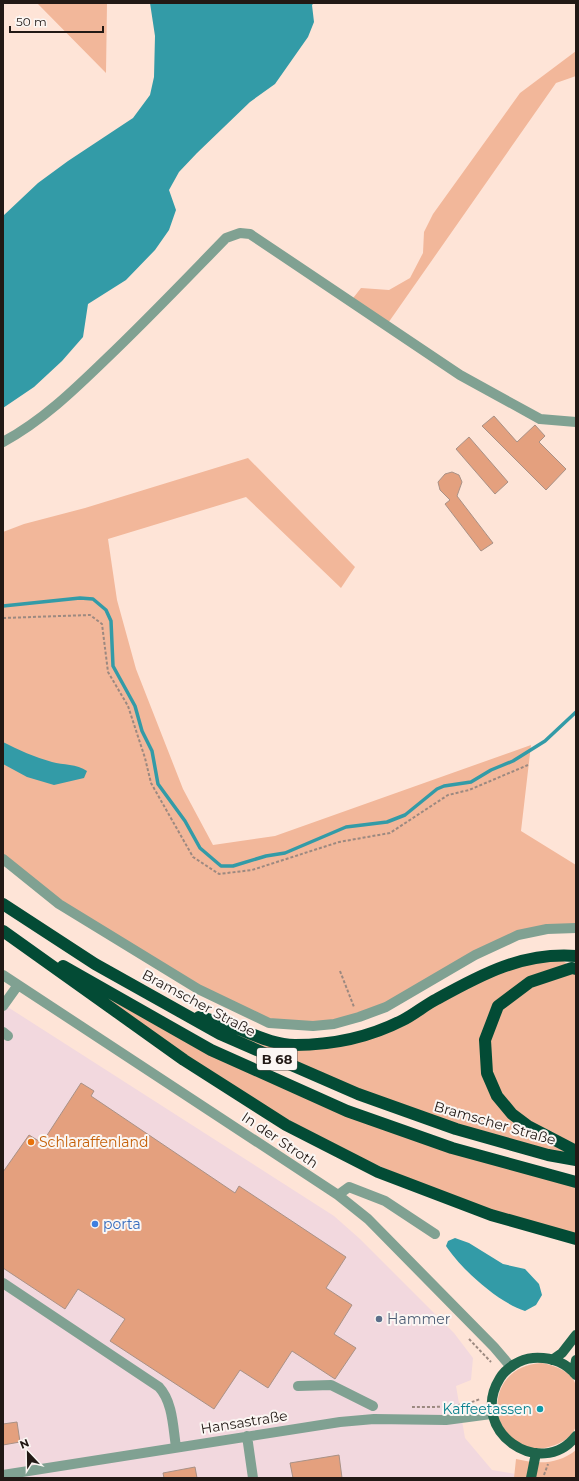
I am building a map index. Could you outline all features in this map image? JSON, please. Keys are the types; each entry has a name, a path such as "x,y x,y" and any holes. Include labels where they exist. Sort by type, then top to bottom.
{"highway":[{"name":"Bramscher Straße","path":"3,904 95,964 220,1034 358,1094 456,1129 548,1155 576,1160"},
{"path":"4,932 184,1060 286,1125 378,1172 491,1215 576,1238"},
{"name":"B 68","path":"4,932 211,1050 346,1111 452,1148 576,1182"},
{"path":"184,1014 226,1024 262,1039 293,1045 329,1043 369,1034 403,1020 436,999 493,970 524,959 555,954 576,956"},
{"path":"576,969 572,968 530,982 498,1006 485,1040 487,1073 497,1096 512,1114 528,1126 576,1151"}],"main road":[{"path":"552,1360 562,1353 576,1335"},
{"path":"575,1374 559,1362 544,1358 528,1359 511,1367 502,1374 495,1386 491,1400 492,1414 496,1428 504,1439 516,1448 544,1454 559,1449 572,1441 576,1436"},
{"path":"575,1374 576,1360"},
{"path":"530,1478 536,1453"}],"street":[{"path":"3,442 19,433 48,412 77,388 226,238 240,233 250,234 460,375 540,419 576,422"},
{"path":"3,859 59,904 198,989 245,1013 269,1023 291,1025 334,1024 359,1018 386,1007 474,955 518,935 547,928 576,928"},
{"name":"In der Stroth","path":"3,975 338,1195 368,1219 494,1347 511,1367"},
{"path":"3,1006 18,985"},
{"path":"338,1195 349,1187 384,1201 435,1234"},
{"path":"3,1283 159,1387 165,1394 169,1403 176,1447"},
{"path":"298,1386 331,1385 373,1406"},
{"name":"Hansastraße","path":"3,1475 340,1422 374,1419 446,1420 492,1414"},
{"path":"247,1436 253,1478"}],"path":[{"path":"3,618 90,615 102,624 108,672 128,706 145,758 151,783 194,856 219,874 252,870 339,842 390,833 448,795 469,790 528,765"},
{"path":"340,971 359,1018"},
{"path":"467,1337 492,1363"},
{"path":"543,1478 549,1463"}],"shaded area":[{"path":"37,3 107,3 106,73"},
{"path":"576,51 576,76 556,83 386,326 350,302 361,288 389,290 410,278 423,253 424,232 433,214 520,93"},
{"path":"248,458 355,567 341,588 246,497 108,539 117,600 136,669 183,789 213,845 275,836 531,745 521,831 576,865 576,928 518,935 359,1017 291,1025 245,1013 59,904 3,859 3,532 24,524 85,508"},
{"path":"5,933 211,1050 347,1111 543,1174 576,1188 576,1239 491,1215 286,1125"},
{"path":"555,954 572,968 576,969 576,1160 456,1129 220,1034 225,1024 293,1045 369,1034 471,981"},
{"path":"3,1004 334,1216 360,1239 454,1333 473,1358 471,1380 456,1386 465,1438 492,1470 516,1474 514,1478 3,1478"},
{"path":"542,1363 552,1365 562,1370 574,1381 577,1391 576,1425 574,1431 564,1441 551,1447 537,1449 516,1442 505,1431 499,1418 498,1403 501,1389 509,1376 523,1367"},
{"path":"576,1450 576,1478 514,1478 516,1459 532,1462 554,1461 569,1455"}],"water":[{"path":"150,3 314,3 312,5 314,22 308,37 275,84 250,102 179,172 169,190 176,210 169,230 155,250 126,280 88,304 83,337 62,361 34,387 3,408 3,216 38,183 68,161 133,118 150,95 154,77 155,36"},
{"path":"3,742 39,758 79,767 87,771 84,778 54,785 27,777 3,764"},
{"path":"455,1238 469,1243 503,1264 525,1269 539,1284 542,1295 536,1305 525,1311 504,1301 481,1284 461,1265 446,1246 448,1241"}],"building":[{"path":"494,416 517,442 535,425 545,436 539,442 566,469 546,490 482,426"},
{"path":"469,437 508,482 495,494 456,449"},
{"path":"452,472 459,475 462,482 457,496 493,543 481,551 445,504 450,500 440,490 438,482 445,474"},
{"path":"81,1083 94,1091 91,1096 235,1193 239,1186 346,1257 326,1288 352,1305 334,1334 356,1348 335,1379 292,1351 268,1388 240,1370 214,1409 110,1341 125,1319 78,1289 65,1309 3,1268 3,1172 29,1135 42,1143"},
{"path":"17,1422 20,1442 3,1445 3,1424"},
{"path":"339,1455 342,1478 293,1478 290,1463"},
{"path":"195,1467 197,1478 164,1478 163,1473"}],"waterway":[{"path":"3,606 80,598 93,599 106,610 111,621 113,666 135,706 142,731 152,751 158,784 185,821 200,848 221,866 233,866 266,856 285,853 346,827 387,822 405,815 437,789 444,786 471,782 491,770 513,761 545,741 576,712"}],"place":[{"name":"Schlaraffenland","path":"31,1142"},
{"name":"porta","path":"95,1224"},
{"name":"Hammer","path":"379,1319"},
{"name":"Kaffeetassen","path":"540,1409"}]}
